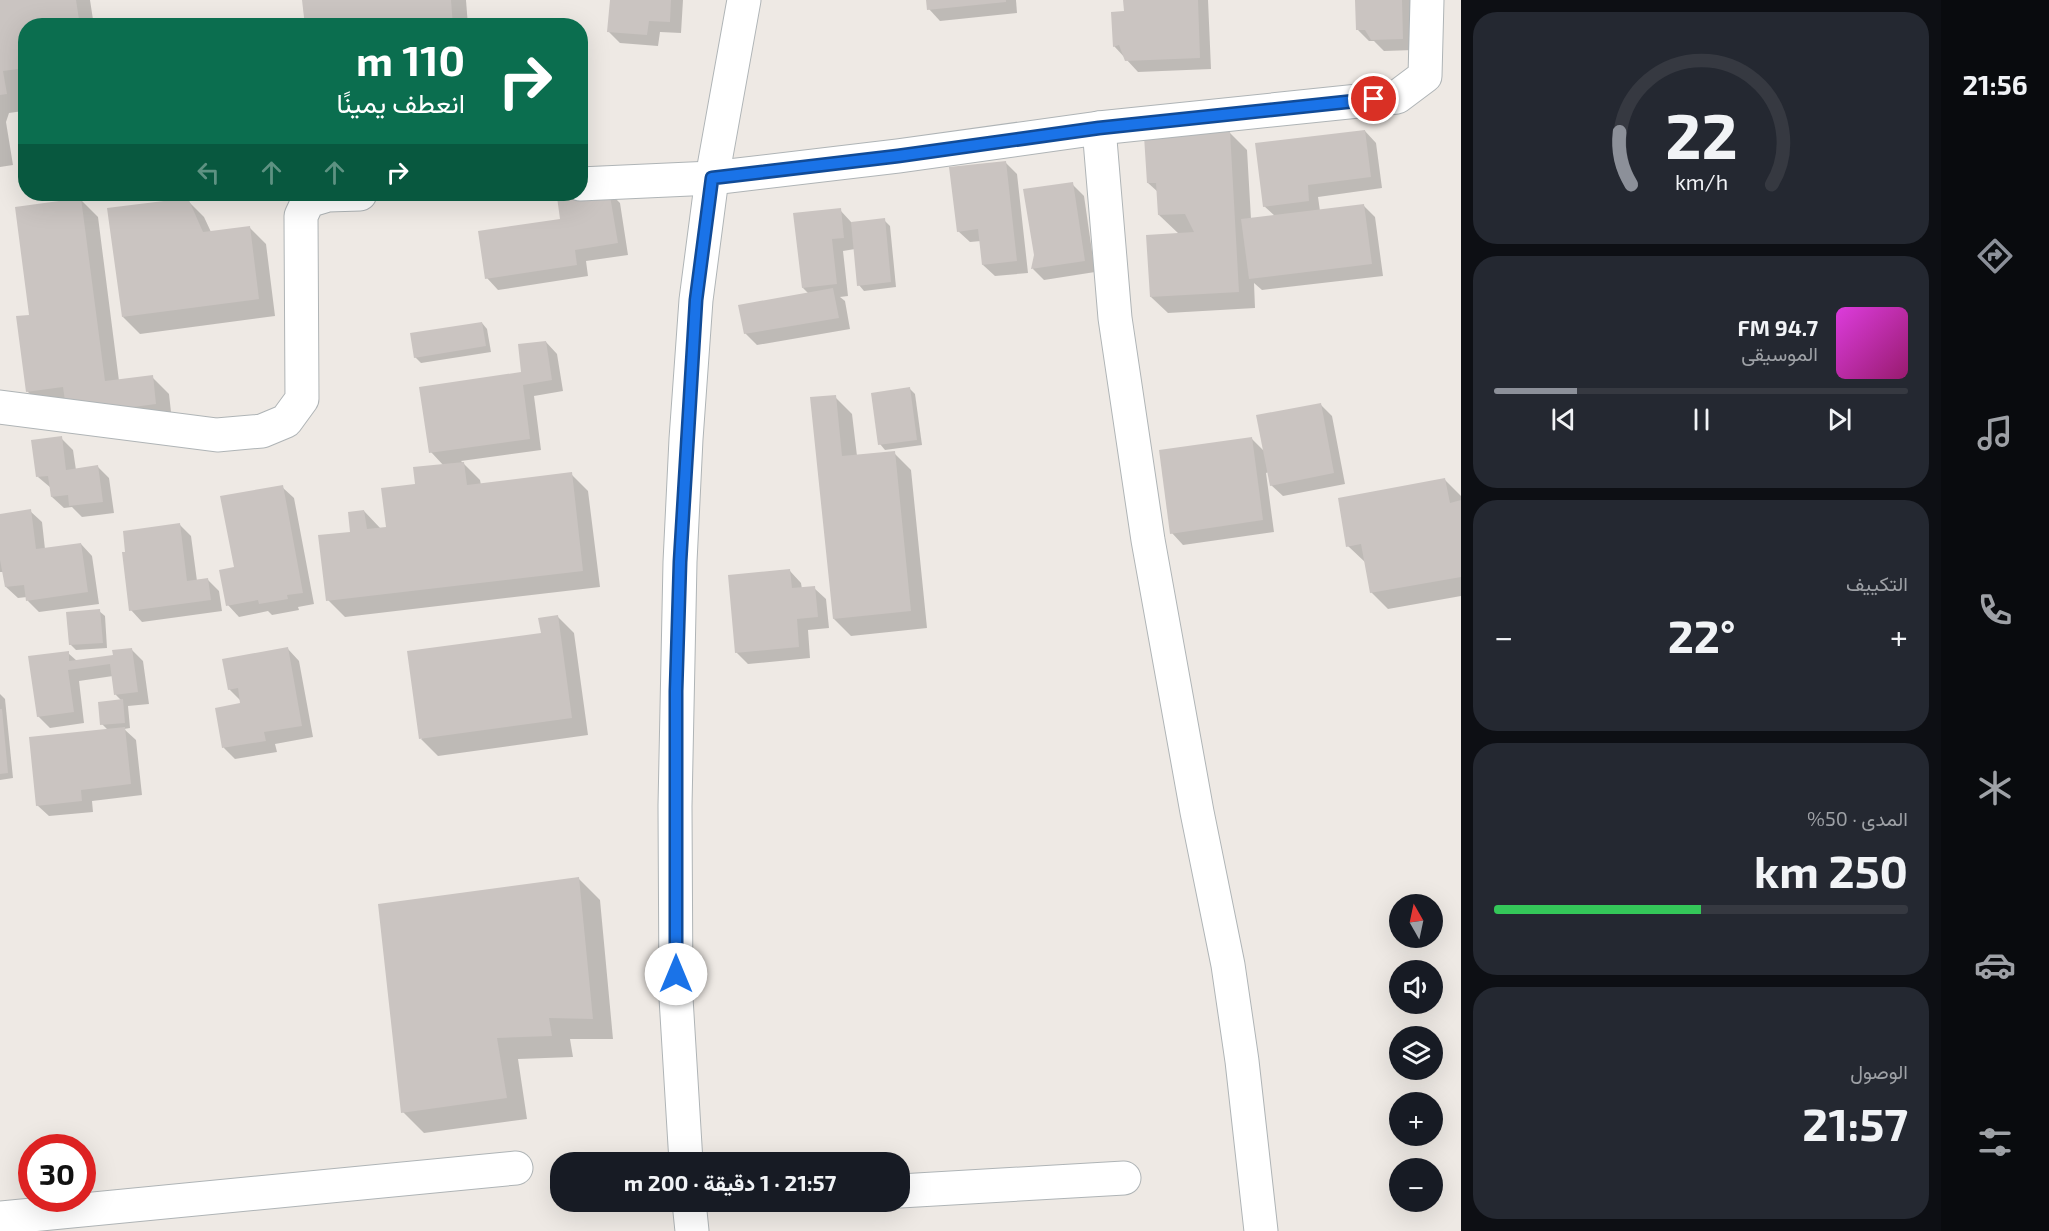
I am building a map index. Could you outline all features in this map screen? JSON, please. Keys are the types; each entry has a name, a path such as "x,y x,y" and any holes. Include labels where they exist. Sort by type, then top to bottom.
{"street":[{"path":"685,1152 676,998 677,656 685,450 696,300 712,178 744,0"},
{"path":"588,184 712,178 898,156 1099,128 1397,97 1425,76 1427,0"},
{"path":"1099,128 1115,318 1152,562 1197,812 1228,965 1242,1061 1261,1231"},
{"path":"0,407 217,435 262,432 286,421 302,399 300,216 308,201"},
{"path":"0,1218 516,1168"},
{"path":"910,1190 1124,1178"}],"building":[{"path":"0,0 76,0 79,18 18,18 18,69 3,71 7,94 0,95"},
{"path":"302,0 451,0 452,18 304,18"},
{"path":"610,0 671,0 670,22 649,21 647,35 607,32"},
{"path":"926,0 1006,0 1006,2 927,10"},
{"path":"1123,0 1198,0 1200,58 1125,61 1119,45 1113,47 1111,12 1124,11"},
{"path":"1355,0 1402,0 1403,39 1371,40 1365,30 1356,30"},
{"path":"1365,130 1371,177 1308,185 1309,201 1263,207 1255,143"},
{"path":"1230,131 1239,292 1150,297 1146,235 1194,232 1185,214 1158,215 1156,183 1147,183 1144,136"},
{"path":"1006,161 1017,261 982,265 978,229 957,232 949,167"},
{"path":"1073,182 1085,261 1031,269 1034,255 1023,189"},
{"path":"609,190 618,243 575,250 577,265 485,279 478,231 560,219 558,201 588,201 588,193"},
{"path":"59,201 81,201 105,381 153,375 156,404 67,416 63,387 26,392 16,316 29,315 15,207"},
{"path":"164,201 189,201 203,232 250,226 259,299 122,317 107,208"},
{"path":"1364,204 1372,264 1249,279 1241,219"},
{"path":"841,208 844,238 832,239 837,284 802,288 793,213"},
{"path":"885,218 891,282 857,286 851,222"},
{"path":"833,288 839,318 744,334 738,305"},
{"path":"482,322 486,346 414,358 410,333"},
{"path":"546,341 552,380 523,385 530,439 429,453 419,387 521,372 518,344"},
{"path":"910,387 917,440 878,445 871,393"},
{"path":"836,395 842,456 895,451 911,611 833,619 810,397"},
{"path":"1321,403 1334,473 1270,486 1256,415"},
{"path":"62,436 66,470 98,465 103,502 69,506 68,495 51,497 48,476 36,477 31,440"},
{"path":"1252,437 1263,520 1170,534 1159,450"},
{"path":"464,462 467,485 572,472 583,571 326,601 318,535 350,532 348,512 364,510 367,529 386,527 381,488 415,484 413,467"},
{"path":"1445,478 1450,503 1461,500 1461,577 1370,593 1361,544 1346,547 1338,498"},
{"path":"283,485 303,593 287,595 288,599 259,604 258,600 226,606 219,570 234,567 220,496"},
{"path":"31,509 36,549 81,543 88,592 26,601 24,585 5,587 0,560 0,514"},
{"path":"180,523 187,581 208,578 211,600 129,611 122,552 125,552 123,531"},
{"path":"790,569 792,588 815,586 818,617 797,619 799,647 735,653 728,575"},
{"path":"100,609 103,643 69,645 66,612"},
{"path":"558,615 572,718 419,739 407,651 541,633 538,618"},
{"path":"288,647 302,726 264,732 266,741 222,748 215,708 240,703 238,688 228,690 222,659"},
{"path":"132,648 138,692 114,695 110,664 68,670 74,712 37,717 28,656 69,651 69,661 113,655 112,650"},
{"path":"123,699 125,723 100,725 98,702"},
{"path":"0,709 2,709 8,773 0,774"},
{"path":"125,727 131,784 81,790 82,801 36,806 29,737"},
{"path":"579,877 593,1019 549,1018 552,1036 497,1038 507,1098 401,1113 378,904"}],"route":[{"path":"676,974 676,691 680,562 696,300 712,178 898,156 1099,128 1374,99"}]}
